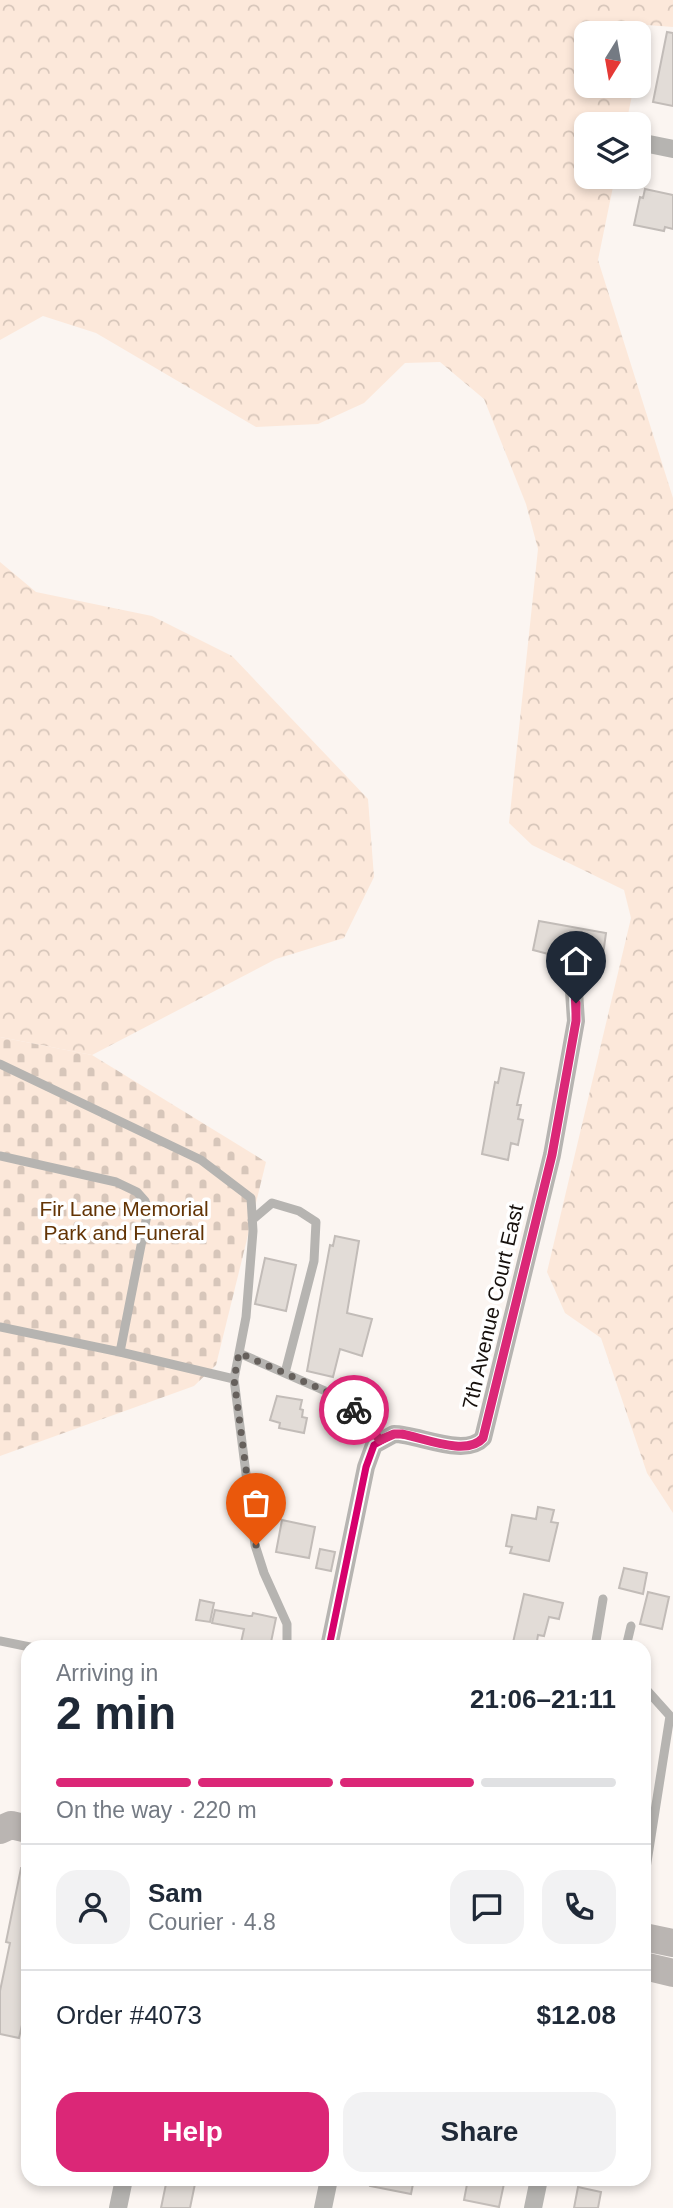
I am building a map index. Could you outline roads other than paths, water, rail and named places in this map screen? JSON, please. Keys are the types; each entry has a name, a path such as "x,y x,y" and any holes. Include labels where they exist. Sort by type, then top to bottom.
{"main road":[{"path":"0,1807 21,1812"},
{"path":"0,1832 11,1825 21,1827"},
{"path":"0,1832 21,1840"},
{"path":"651,1938 673,1943"},
{"path":"651,1968 673,1973"}],"street":[{"path":"651,144 673,149"},
{"name":"7th Avenue Court East","path":"380,1440 394,1434 402,1434 461,1447 479,1443 483,1438 555,1142 576,1021 574,991"},
{"path":"330,1640 366,1467 374,1445 380,1440"},
{"path":"118,2208 123,2186"},
{"path":"323,2208 328,2186"},
{"path":"533,2208 538,2186"}],"lane":[{"path":"0,1064 201,1160 251,1198 246,1317 234,1379 256,1545 264,1573 286,1624 287,1640"},
{"path":"0,1156 116,1182 128,1186 145,1200 147,1221 120,1352"},
{"path":"252,1220 272,1203 299,1211 316,1222 314,1261 285,1373"},
{"path":"0,1328 120,1352 234,1379"},
{"path":"239,1353 332,1394 361,1417 380,1440"},
{"path":"596,1640 603,1599"},
{"path":"628,1640 631,1626"},
{"path":"0,1641 21,1645"},
{"path":"651,1695 670,1716 651,1837"}],"park label":[{"name":"Fir Lane Memorial Park and Funeral","path":"124,1221"}]}
